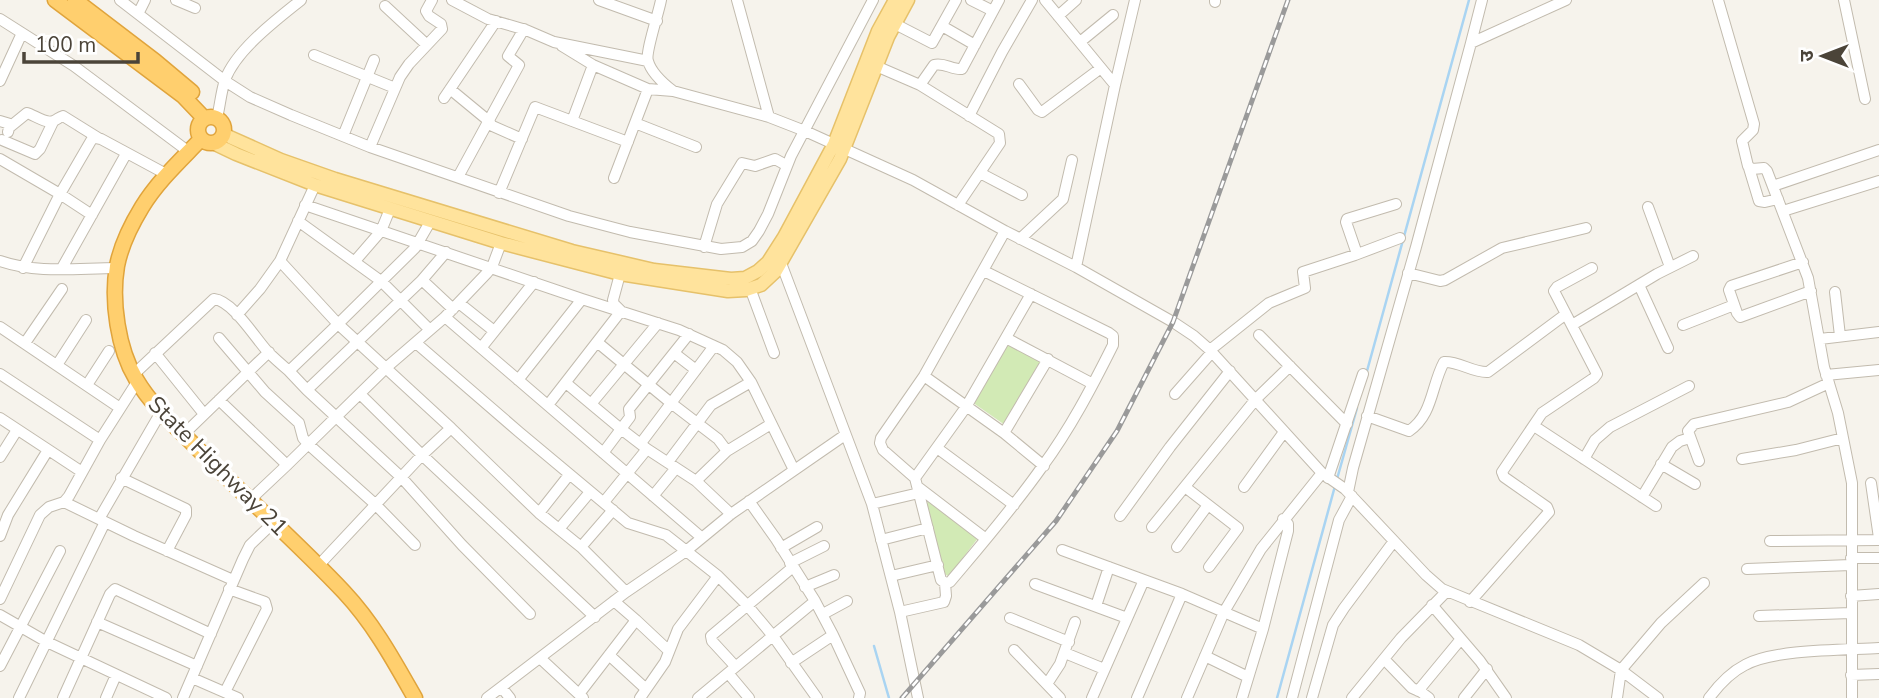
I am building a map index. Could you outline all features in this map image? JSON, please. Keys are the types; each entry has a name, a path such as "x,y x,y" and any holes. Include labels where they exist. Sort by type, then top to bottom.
{"highway":[{"path":"55,0 212,117 224,128 213,139 198,134 197,128 212,117"},
{"path":"75,0 195,94 212,117"},
{"name":"State Highway 21","path":"213,139 189,152 166,174 147,200 124,241 117,268 116,298 124,355 135,378 161,412 274,522 367,618 415,698"}],"main road":[{"path":"213,139 572,251 654,270 731,279 745,278 768,262 839,147 878,32 895,0"},
{"path":"213,139 261,165 315,185 501,243 620,274 728,291 750,288 761,285 776,271 807,218 908,0"}],"street":[{"path":"120,0 225,81 269,106 370,146 569,216 722,249 742,247 752,241 768,214 786,165 873,0"},
{"path":"138,14 145,0"},
{"path":"176,0 195,8"},
{"path":"212,117 229,72 245,51 301,0"},
{"path":"370,146 405,70 443,27 427,14 432,0"},
{"path":"452,0 475,13 554,42 593,65 648,89 674,91 769,117 805,131 913,180 1173,322 1211,351 1284,432 1328,477 1348,492 1426,575 1447,591 1470,602 1579,645 1621,670 1658,698"},
{"path":"599,0 657,20"},
{"path":"661,0 648,61 663,82 674,91"},
{"path":"737,0 769,117"},
{"path":"895,24 931,43 956,0"},
{"path":"971,0 993,11"},
{"path":"920,85 934,65 961,69 999,0"},
{"path":"969,116 1032,0"},
{"path":"1045,0 1115,85"},
{"path":"1058,16 1076,0"},
{"path":"1076,267 1135,0"},
{"path":"1292,698 1482,0"},
{"path":"1471,43 1566,0"},
{"path":"1718,0 1754,124 1753,130 1742,141 1749,168 1759,201 1778,198"},
{"path":"1844,0 1865,99"},
{"path":"385,6 428,46"},
{"path":"1080,42 1113,15"},
{"path":"0,19 74,66 189,152"},
{"path":"496,21 447,94 489,123 522,138"},
{"path":"942,26 975,45"},
{"path":"458,177 519,65 508,56 524,29"},
{"path":"0,81 22,33"},
{"path":"554,42 648,61"},
{"path":"314,55 395,88"},
{"path":"343,136 374,60"},
{"path":"572,121 593,65"},
{"path":"876,66 920,85 996,131 1000,143 958,205"},
{"path":"1019,84 1038,110 1042,111 1101,68"},
{"path":"614,178 648,89"},
{"path":"499,193 535,107 628,142"},
{"path":"53,122 27,113 11,126 1,142 35,154 53,122 59,117 66,117 126,154 166,174"},
{"path":"0,121 8,122 11,126"},
{"path":"635,123 696,147"},
{"path":"23,268 60,194 92,139 101,139"},
{"path":"1773,186 1879,150"},
{"path":"62,268 126,154"},
{"path":"0,159 92,215"},
{"path":"704,247 717,204 742,163 755,166 775,159 786,165"},
{"path":"1020,239 1063,199 1072,160"},
{"path":"1749,168 1766,169 1803,262 1852,483 1852,698"},
{"path":"979,173 1022,195"},
{"path":"1783,211 1879,181"},
{"path":"237,315 280,261 315,185"},
{"path":"1357,254 1347,219 1396,204"},
{"path":"305,205 658,323 714,346 731,356 751,382 794,470"},
{"path":"1648,206 1670,267"},
{"path":"355,261 381,231 390,209"},
{"path":"299,221 381,281 430,330"},
{"path":"289,371 418,243 430,222"},
{"path":"1408,273 1445,280 1502,248 1586,228"},
{"path":"986,540 917,486 883,450 880,443 924,376 1005,232"},
{"path":"1175,394 1211,351 1269,303 1305,288 1303,272 1400,237"},
{"path":"250,500 387,367 456,306 492,267 501,243"},
{"path":"307,390 422,280 446,252"},
{"path":"1572,325 1693,256"},
{"path":"0,261 23,268 117,268"},
{"path":"280,261 338,324 452,428 539,513 581,547 626,592"},
{"path":"1803,262 1731,286 1729,290 1739,316 1743,317 1811,291"},
{"path":"781,263 872,504 900,612 918,698"},
{"path":"1470,602 1549,512 1547,507 1503,475 1503,469 1545,410 1597,374 1554,289 1592,268"},
{"path":"945,583 950,582 986,540 1044,466 1070,426 1113,345 1113,336 984,271"},
{"path":"620,274 613,300 621,311"},
{"path":"422,280 494,331"},
{"path":"481,348 534,282"},
{"path":"1639,285 1668,348"},
{"path":"750,288 774,354"},
{"path":"25,343 62,289"},
{"path":"1835,292 1840,336"},
{"path":"872,504 917,486 1031,293"},
{"path":"0,599 40,515 49,507 64,502 69,496 135,378 155,353 214,299 221,300 237,315 307,390 402,478 462,545 530,614"},
{"path":"518,380 582,299"},
{"path":"1684,325 1734,305"},
{"path":"548,405 621,311"},
{"path":"1367,416 1409,431 1413,429 1428,410 1444,362 1488,372 1566,314"},
{"path":"445,317 701,537"},
{"path":"57,365 86,320"},
{"path":"591,404 658,323"},
{"path":"0,327 120,408"},
{"path":"1820,339 1879,332"},
{"path":"603,453 630,417 629,409 689,334"},
{"path":"1259,335 1347,424"},
{"path":"219,338 265,393 299,423 303,438 308,444 375,504 415,545"},
{"path":"1006,338 1093,384"},
{"path":"597,342 718,439 727,451"},
{"path":"416,343 628,523 666,534 718,576 747,605 817,698"},
{"path":"604,502 628,475 671,403 714,346"},
{"path":"88,385 109,351"},
{"path":"183,435 269,352"},
{"path":"155,353 204,414"},
{"path":"674,353 696,370"},
{"path":"1004,433 1048,359"},
{"path":"1152,527 1255,399 1290,366"},
{"path":"1699,461 1688,431 1694,424 1788,402 1828,379 1879,370 1879,381"},
{"path":"1120,516 1230,371"},
{"path":"0,374 100,440"},
{"path":"1187,698 1224,612 1261,549 1283,519 1328,477 1363,374"},
{"path":"924,376 1004,433 1044,466"},
{"path":"653,496 697,423 716,401 751,382"},
{"path":"566,383 621,429 695,481 731,514"},
{"path":"1584,459 1595,440 1610,427 1689,386"},
{"path":"360,394 595,617"},
{"path":"219,400 288,465"},
{"path":"19,698 121,478 161,412"},
{"path":"0,418 82,472"},
{"path":"695,481 727,451 771,424"},
{"path":"1534,426 1656,506"},
{"path":"318,566 422,455 452,428"},
{"path":"0,457 17,429"},
{"path":"1244,488 1284,432"},
{"path":"487,698 731,514 845,435"},
{"path":"1642,497 1675,444 1690,438"},
{"path":"1742,459 1796,450 1843,438"},
{"path":"937,449 1014,505"},
{"path":"0,536 4,512 48,450"},
{"path":"1661,464 1695,484"},
{"path":"539,513 569,475"},
{"path":"121,478 186,509 186,515 167,551"},
{"path":"1770,541 1879,539 1875,483 1852,483"},
{"path":"900,612 944,602 946,596 945,583 941,580 917,486"},
{"path":"1185,486 1238,528 1209,567"},
{"path":"559,529 590,492"},
{"path":"64,502 265,602 267,609 225,692"},
{"path":"749,502 823,614 860,693 859,698"},
{"path":"1177,547 1208,505"},
{"path":"581,547 613,510"},
{"path":"1241,698 1263,629 1288,531 1288,524 1283,519"},
{"path":"183,698 250,545 274,522"},
{"path":"781,548 817,527"},
{"path":"881,540 929,528"},
{"path":"1312,698 1329,637 1338,617 1394,541"},
{"path":"749,698 711,636 792,565 824,546"},
{"path":"1062,550 1182,594 1263,629"},
{"path":"0,666 60,551"},
{"path":"1747,569 1879,558"},
{"path":"891,576 938,565"},
{"path":"1096,606 1109,567"},
{"path":"805,587 834,575"},
{"path":"609,655 643,694 665,662 678,629 718,576"},
{"path":"1092,698 1144,580"},
{"path":"1617,698 1621,670 1661,623 1704,583"},
{"path":"1035,584 1127,618"},
{"path":"62,698 110,594 115,589 211,634"},
{"path":"1352,698 1447,591"},
{"path":"1137,698 1182,594"},
{"path":"1852,596 1879,594"},
{"path":"614,601 669,651"},
{"path":"698,698 815,601"},
{"path":"823,614 847,601"},
{"path":"1432,605 1487,669 1504,697"},
{"path":"1759,616 1852,613"},
{"path":"0,615 80,659 166,698"},
{"path":"1010,618 1069,642"},
{"path":"540,658 581,696 636,620"},
{"path":"97,622 197,666"},
{"path":"1047,684 1065,653 1075,622"},
{"path":"791,663 833,635"},
{"path":"1418,691 1461,639"},
{"path":"1709,698 1739,669 1757,659 1879,648"},
{"path":"1014,650 1060,698"},
{"path":"1065,653 1104,669"},
{"path":"1205,656 1248,677"},
{"path":"1384,659 1412,688 1429,698"},
{"path":"1464,698 1487,669"},
{"path":"1851,675 1879,674"},
{"path":"106,698 116,675"},
{"path":"192,678 238,698"},
{"path":"1297,678 1316,684"},
{"path":"502,688 510,698"}],"green space":[{"path":"1005,341 1043,361 1005,425 972,402"},
{"path":"930,501 978,538 949,576 944,574 926,503"}],"waterway":[{"path":"1367,371 1469,0"},
{"path":"1337,479 1357,408"},
{"path":"1277,698 1335,486"},
{"path":"874,646 889,698"}],"railway":[{"path":"902,698 1056,521 1117,431 1173,322 1288,0"}]}
